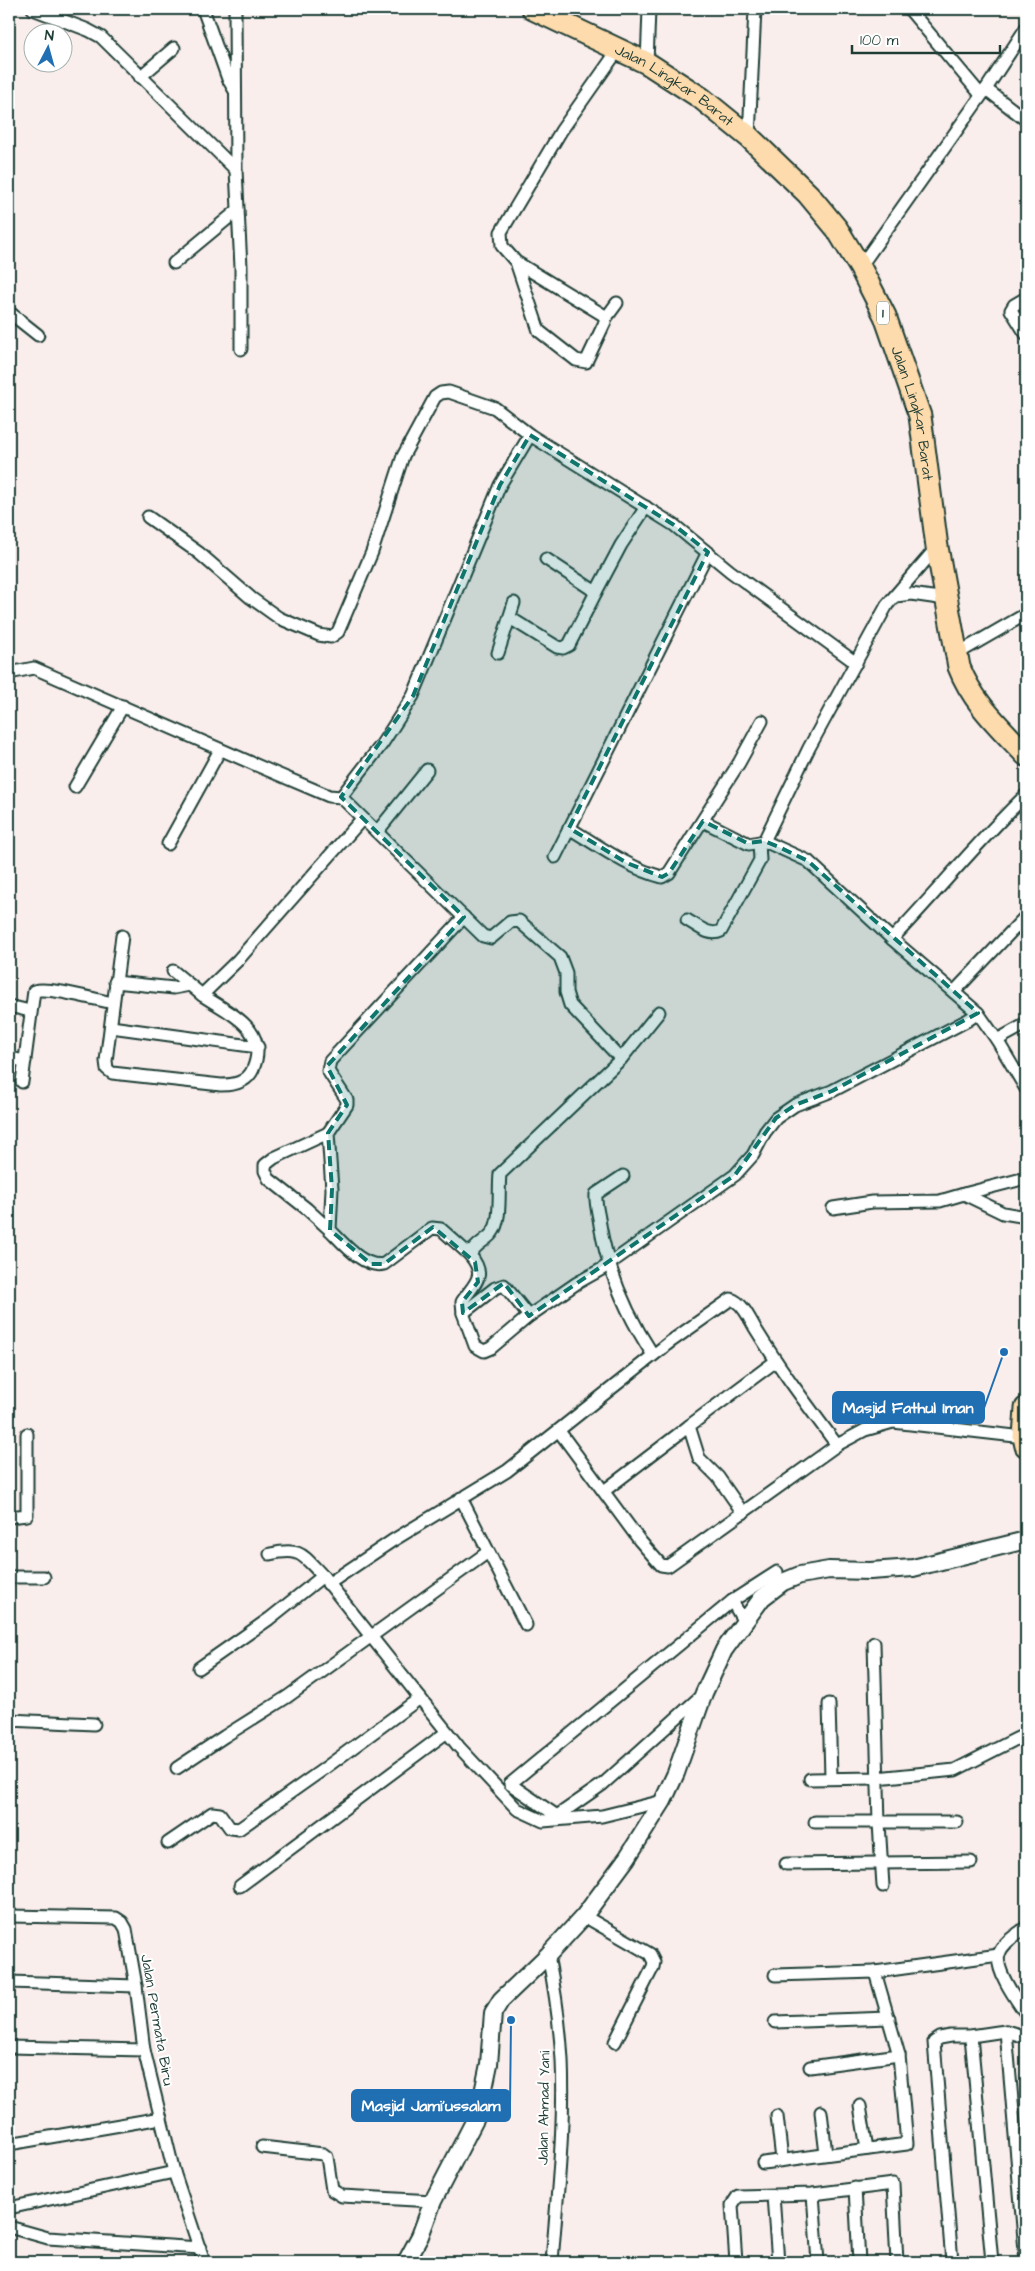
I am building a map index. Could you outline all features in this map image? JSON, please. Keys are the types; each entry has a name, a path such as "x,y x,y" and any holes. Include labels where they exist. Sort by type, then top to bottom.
{"highway":[{"name":"Jalan Lingkar Barat","path":"534,9 646,63 701,98 749,138 823,211 837,229 860,267 885,316 918,409 925,446 937,547 955,655 964,680 980,706 1026,755"},
{"path":"1025,1441 1026,1408"}],"street":[{"path":"33,9 88,30 100,37 236,170"},
{"path":"203,9 228,80 236,92"},
{"path":"235,9 236,170 241,267 242,349"},
{"path":"646,63 649,9"},
{"path":"749,138 755,9"},
{"path":"909,9 984,92 1026,120"},
{"path":"860,267 984,92 1026,28"},
{"path":"140,77 174,48"},
{"path":"606,318 599,311 516,262 502,246 501,232 560,131 618,50"},
{"path":"174,264 238,210"},
{"path":"516,262 539,331 576,360 586,362 606,318 616,303"},
{"path":"1026,298 1011,308 1026,334"},
{"path":"9,312 38,335"},
{"path":"148,517 199,553 251,598 279,618 319,635 331,637 338,632 372,552 403,456 435,397 441,393 449,392 495,408 530,435 674,525 794,618 856,663"},
{"path":"340,797 382,744 413,696 500,485 530,435"},
{"path":"510,618 557,647 563,648 569,645 622,545 646,508"},
{"path":"687,920 710,933 715,934 721,931 760,860 762,842 809,748 888,605 937,547"},
{"path":"555,857 708,552"},
{"path":"546,559 596,592"},
{"path":"896,596 911,594 946,599"},
{"path":"498,653 514,603"},
{"path":"955,655 1026,614"},
{"path":"9,673 34,668 329,796 340,797 482,936 491,938 510,922 519,921 560,957 566,973 566,992 570,1006 621,1059"},
{"path":"75,787 123,706"},
{"path":"569,828 627,863 649,874 662,877 669,873 703,820 762,721"},
{"path":"168,844 220,750"},
{"path":"377,832 427,770"},
{"path":"892,939 936,893 1003,817 1026,795"},
{"path":"202,995 238,960 362,819"},
{"path":"703,820 746,843 762,842 808,861 892,939 978,1013 997,1040 1026,1089"},
{"path":"954,992 1026,916"},
{"path":"464,917 330,1061 328,1071 347,1100 347,1105 328,1133 274,1158 265,1165 265,1171 269,1179 307,1209 351,1250 371,1264 384,1264 432,1228 441,1230 470,1254 475,1262 478,1282 462,1302 463,1313 472,1341 475,1346 484,1351 491,1348 528,1316 608,1264 735,1175 753,1155 765,1132 776,1118 795,1105 832,1091 978,1013"},
{"path":"122,936 106,1061 107,1069 121,1074 204,1084 235,1085 252,1072 258,1046 256,1038 251,1029 202,995 173,971"},
{"path":"116,982 174,988 190,985"},
{"path":"22,1082 34,991 39,989 113,1003"},
{"path":"9,1006 30,1011"},
{"path":"470,1254 475,1246 492,1234 496,1226 499,1215 497,1192 500,1174 621,1059 659,1012"},
{"path":"997,1040 1026,1024"},
{"path":"111,1027 258,1046"},
{"path":"9,1058 25,1061"},
{"path":"328,1133 332,1189 330,1230"},
{"path":"623,1176 596,1194 605,1253 624,1305 638,1332 654,1355"},
{"path":"833,1208 872,1202 940,1201 1026,1178"},
{"path":"964,1194 1003,1213 1026,1217"},
{"path":"463,1313 495,1288 504,1285 528,1316"},
{"path":"199,1668 326,1580 507,1471 654,1355 731,1300 735,1301 744,1310 776,1361 836,1445"},
{"path":"604,1491 776,1361"},
{"path":"559,1431 640,1541 661,1565 668,1566 836,1445 865,1430 893,1422 1025,1441"},
{"path":"690,1426 699,1458 718,1477 743,1513"},
{"path":"9,1517 27,1515 27,1434"},
{"path":"461,1498 526,1625"},
{"path":"406,2262 420,2236 433,2202 479,2112 489,2064 493,2013 502,2000 584,1916 627,1858 663,1802 676,1773 704,1693 724,1650 762,1598 783,1582 800,1575 829,1570 870,1571 913,1568 1026,1540"},
{"path":"270,1554 285,1551 300,1553 326,1580 447,1732 498,1791 517,1809 544,1821 602,1816 663,1802"},
{"path":"178,1768 287,1697 488,1552"},
{"path":"557,1816 510,1784 732,1601 777,1572"},
{"path":"9,1577 44,1577"},
{"path":"732,1601 744,1622"},
{"path":"874,1643 880,1864 883,1886"},
{"path":"544,1821 557,1816 603,1784 704,1693"},
{"path":"168,1843 212,1813 220,1814 230,1828 238,1829 420,1698"},
{"path":"829,1704 831,1777"},
{"path":"9,1720 94,1724"},
{"path":"240,1886 447,1732"},
{"path":"810,1779 831,1777 877,1778 955,1770 1026,1734"},
{"path":"815,1822 957,1822"},
{"path":"786,1864 971,1862"},
{"name":"Jalan Permata Biru","path":"9,1916 116,1918 122,1922 126,1929 136,1986 144,2050 174,2172 204,2262"},
{"path":"584,1916 650,1954 654,1962 615,2042"},
{"path":"1026,1926 1008,1942 999,1955 1000,1967 1004,1976 1026,2014"},
{"name":"Jalan Ahmad Yani","path":"548,1955 557,2001 562,2061 562,2116 552,2262"},
{"path":"775,1975 875,1972 999,1955"},
{"path":"763,2163 907,2144 900,2055 875,1972"},
{"path":"9,1982 136,1986"},
{"path":"775,2022 889,2018"},
{"path":"1006,2032 1026,2262"},
{"path":"952,2262 934,2042 940,2038 952,2036 1006,2032 1026,2037"},
{"path":"972,2036 992,2262"},
{"path":"9,2047 144,2050"},
{"path":"810,2067 900,2055"},
{"path":"860,2106 867,2149"},
{"path":"821,2112 826,2154"},
{"path":"777,2116 782,2160"},
{"path":"9,2144 161,2118"},
{"path":"262,2147 327,2156 332,2190 342,2196 433,2202"},
{"path":"9,2208 174,2172"},
{"path":"736,2262 734,2201 738,2196 813,2194 893,2184 897,2262"},
{"path":"855,2188 859,2262"},
{"path":"813,2194 818,2262"},
{"path":"773,2196 778,2262"},
{"path":"9,2227 48,2238 200,2248"}],"highlighted area":[{"path":"530,435 674,525 708,552 569,828 627,863 662,877 669,873 703,821 747,843 764,841 779,847 808,861 978,1013 832,1091 795,1105 776,1118 735,1175 529,1316 504,1283 463,1313 462,1302 478,1282 475,1262 433,1227 384,1264 371,1264 330,1230 332,1189 328,1133 347,1105 327,1066 464,917 341,797 413,696 500,485"}],"place":[{"name":"Masjid Fathul Iman","path":"1004,1352"},
{"name":"Masjid Jami'ussalam","path":"511,2020"}]}
